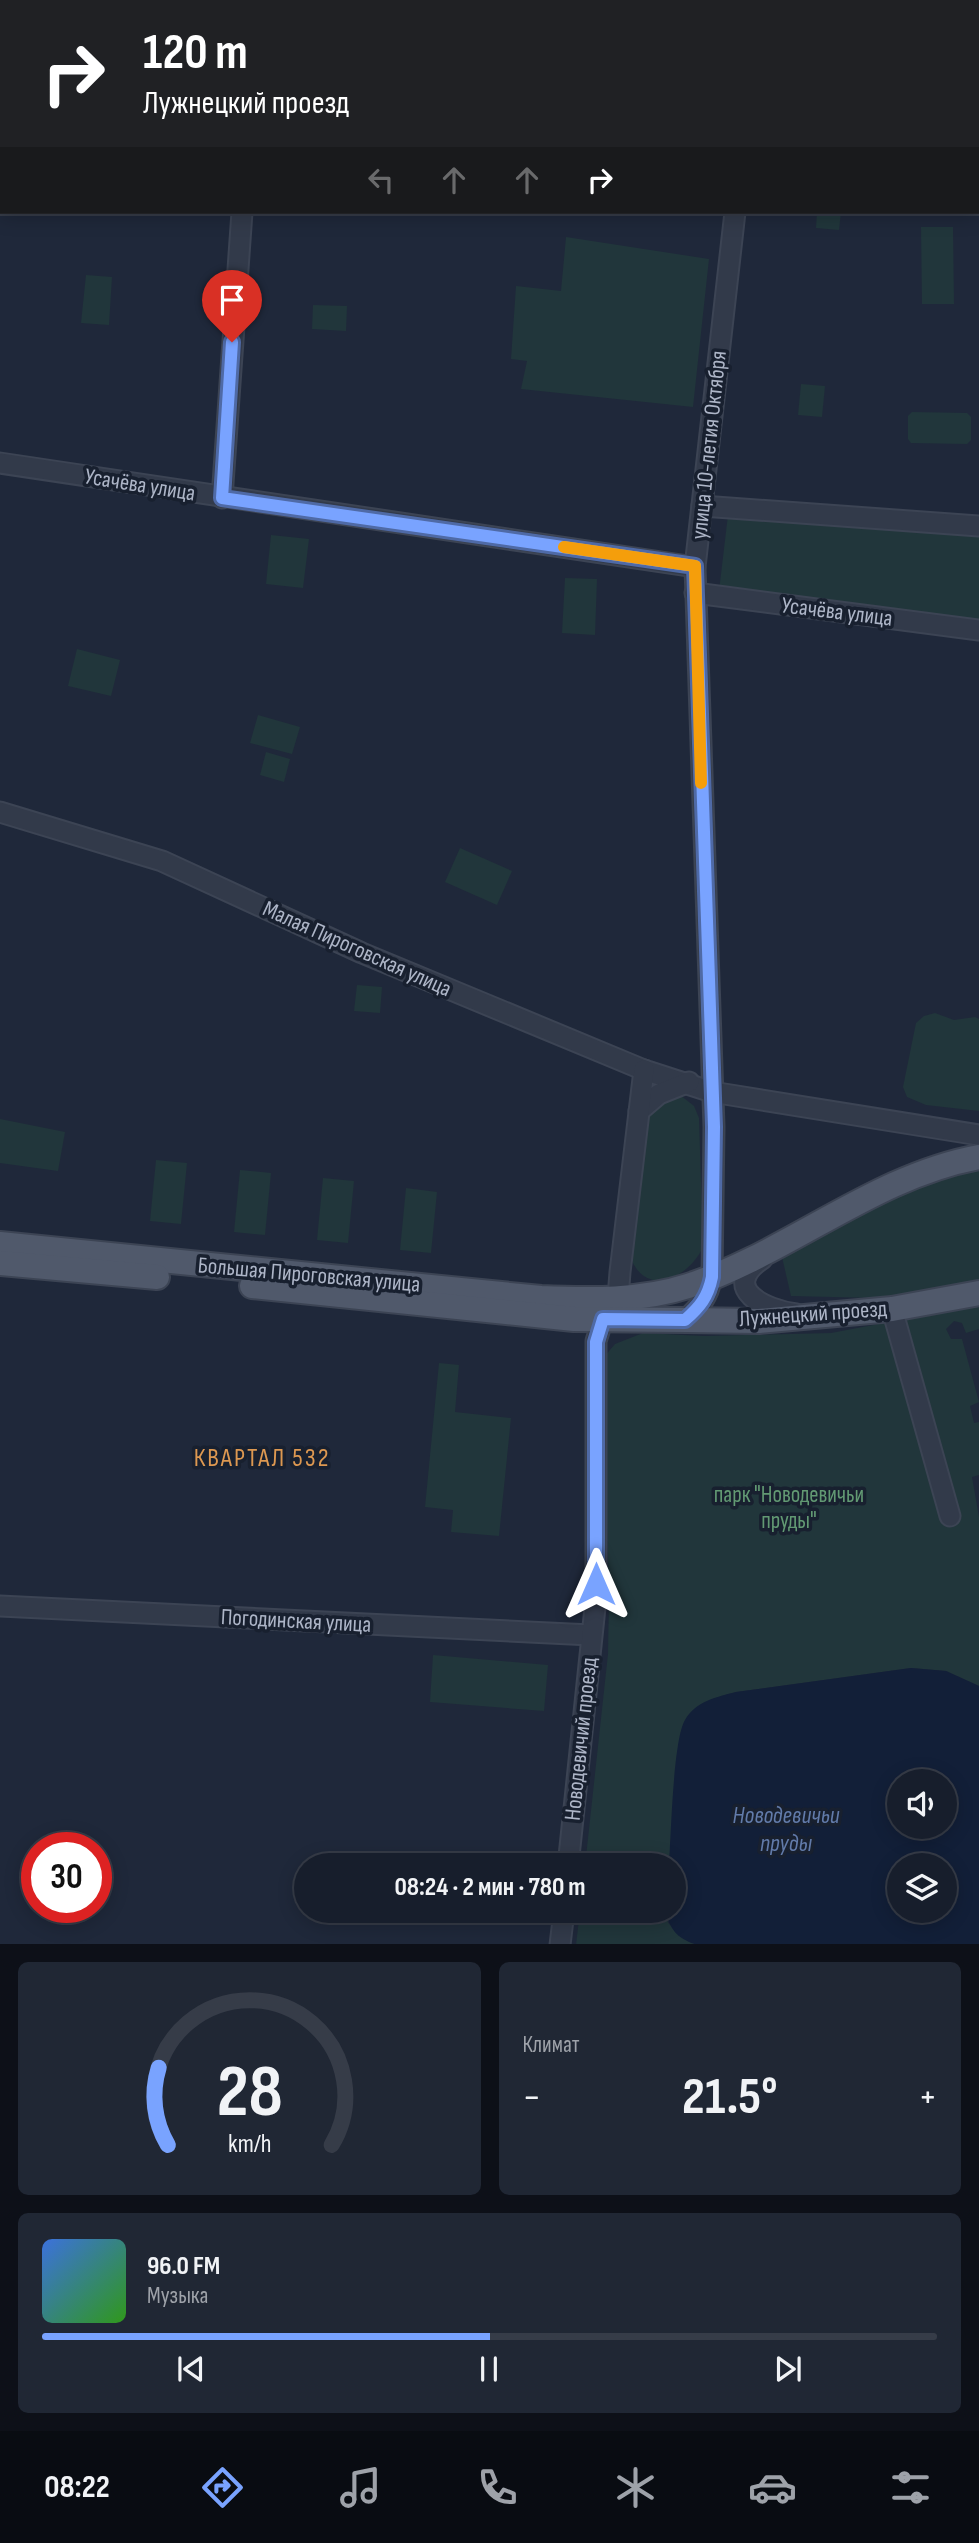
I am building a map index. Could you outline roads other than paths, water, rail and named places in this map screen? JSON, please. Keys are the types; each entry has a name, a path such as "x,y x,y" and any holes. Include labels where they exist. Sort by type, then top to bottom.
{"main road":[{"name":"Большая Пироговская улица","path":"0,1244 541,1298 618,1298 667,1292 712,1277 776,1248 909,1178 979,1157"},
{"name":"Большая Пироговская улица","path":"0,1263 541,1316 603,1319"},
{"name":"Лужнецкий проезд","path":"603,1319 759,1321 892,1309 979,1293"}],"street":[{"path":"222,498 242,214"},
{"name":"улица 10-летия Октября","path":"685,1320 700,1307 709,1292 712,1277 712,1092 695,566 735,214"},
{"name":"Усачёва улица","path":"0,463 695,566"},
{"path":"702,506 979,526"},
{"name":"Усачёва улица","path":"695,593 979,630"},
{"name":"Малая Пироговская улица","path":"0,811 162,861 362,953 644,1070 712,1092"},
{"path":"639,1111 659,1094 699,1077 707,1068 710,1056"},
{"path":"637,1318 623,1310 618,1298 644,1070"},
{"path":"712,1092 979,1135"},
{"path":"776,1248 752,1266 744,1281 745,1288 764,1305 806,1315"},
{"path":"603,1319 618,1298"},
{"path":"892,1309 950,1516"},
{"name":"Новодевичий проезд","path":"569,1853 596,1598 596,1342 603,1319"},
{"name":"Погодинская улица","path":"0,1606 592,1635"},
{"path":"560,1944 563,1923"}],"water":[{"name":"Новодевичьи пруды","path":"911,1668 946,1671 979,1686 979,1944 695,1944 676,1933 670,1923 686,1923 686,1853 670,1853 675,1767 685,1720 695,1708 707,1701 736,1692"}],"district":[{"name":"КВАРТАЛ 532","path":"262,1458"}],"park label":[{"name":"парк \"Новодевичьи пруды\"","path":"789,1508"}]}
